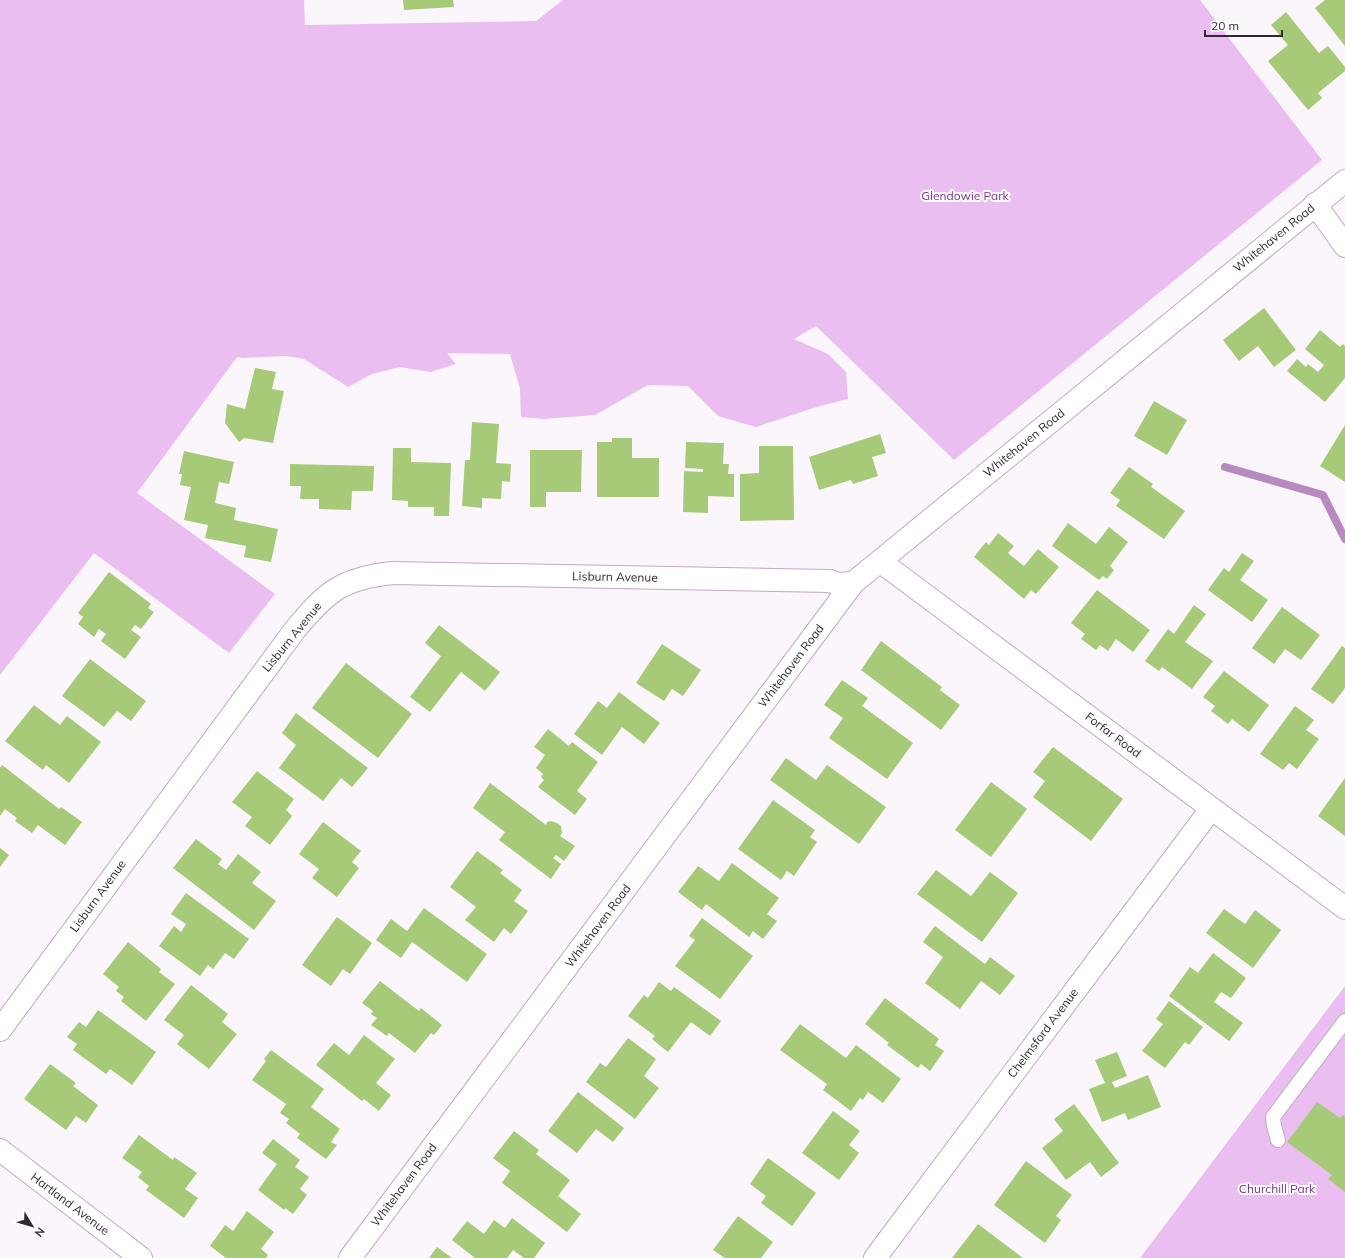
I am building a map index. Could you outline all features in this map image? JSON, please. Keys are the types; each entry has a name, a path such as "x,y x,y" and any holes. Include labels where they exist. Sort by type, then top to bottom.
{"street":[{"name":"Whitehaven Road","path":"350,1258 853,583 881,562 1315,204 1345,181"},
{"path":"1315,204 1345,246"},
{"name":"Forfar Road","path":"881,562 1345,908"},
{"name":"Lisburn Avenue","path":"0,1030 294,631 312,609 330,592 350,581 371,575 393,573 822,580 838,584 853,583"},
{"name":"Chelmsford Avenue","path":"874,1258 1211,809"},
{"name":"Hartland Avenue","path":"0,1150 141,1258"}],"lane":[{"path":"1278,1140 1273,1117 1345,1021"}],"green space":[{"name":"Glendowie Park","path":"0,0 304,0 305,25 536,21 563,0 1200,0 1322,160 954,460 816,326 794,339 828,354 846,372 848,399 820,406 756,427 718,416 688,386 648,385 595,415 544,419 521,417 520,389 510,354 447,353 456,364 430,372 400,367 372,374 348,387 304,359 285,356 237,357 137,493 275,594 229,653 94,553 0,675"},
{"name":"Churchill Park","path":"1345,986 1345,1258 1140,1258"}],"building":[{"path":"403,0 453,0 454,7 404,10"},
{"path":"1325,0 1345,0 1345,46 1315,8"},
{"path":"1286,12 1319,53 1328,46 1345,67 1345,71 1318,93 1322,98 1308,110 1268,61 1288,45 1271,25"},
{"path":"1264,308 1296,350 1274,367 1258,346 1239,361 1223,340"},
{"path":"1320,330 1340,347 1343,344 1345,346 1345,378 1325,402 1287,371 1297,359 1306,367 1308,364 1318,372 1324,365 1305,349"},
{"path":"255,368 276,372 272,389 284,391 273,443 244,438 239,442 225,423 227,404 245,409"},
{"path":"1154,401 1187,420 1167,455 1134,436"},
{"path":"472,422 499,424 496,463 511,464 510,482 502,481 501,499 482,498 482,508 462,506 465,460 470,460"},
{"path":"1345,425 1345,482 1320,466"},
{"path":"880,434 886,453 872,457 878,476 853,484 851,480 819,490 809,457"},
{"path":"612,438 632,438 632,458 659,458 659,497 597,497 597,442 612,442"},
{"path":"686,442 724,443 723,464 729,464 728,474 734,474 734,497 708,496 708,513 683,512 684,471 703,472 703,469 685,468"},
{"path":"759,446 793,446 794,520 740,521 740,474 759,473"},
{"path":"393,448 411,448 411,462 451,463 449,516 434,516 434,507 408,507 408,501 392,500"},
{"path":"530,450 582,450 581,492 546,492 546,507 530,507"},
{"path":"184,451 234,462 229,484 219,482 215,503 236,508 234,520 278,529 271,562 244,557 246,546 205,538 208,525 184,520 191,487 180,485 182,474 179,474"},
{"path":"290,464 374,466 373,491 352,491 351,510 319,509 319,499 300,499 301,486 290,486"},
{"path":"1129,467 1153,484 1151,487 1185,511 1164,539 1116,506 1120,500 1110,493"},
{"path":"1068,523 1096,544 1109,527 1128,542 1110,566 1114,570 1107,579 1103,576 1099,580 1052,546"},
{"path":"998,533 1014,546 1008,553 1024,566 1038,549 1059,567 1036,594 1031,590 1024,599 974,557 986,542 989,545"},
{"path":"1242,553 1254,561 1240,580 1268,600 1252,622 1208,590 1224,568 1229,572"},
{"path":"109,572 151,604 148,608 154,612 141,629 135,625 131,630 141,637 125,659 101,641 106,634 99,629 94,637 78,624 83,617 78,613"},
{"path":"1097,590 1150,630 1133,652 1116,639 1108,651 1100,645 1096,650 1081,639 1085,634 1071,623"},
{"path":"1194,605 1206,614 1185,642 1213,661 1192,689 1162,667 1159,671 1145,661 1168,629 1174,634"},
{"path":"1282,607 1320,635 1301,660 1285,649 1274,664 1252,648"},
{"path":"439,625 500,672 485,691 461,672 430,712 410,697 441,656 425,643"},
{"path":"881,641 942,687 940,690 960,705 941,730 861,670"},
{"path":"662,644 701,670 683,696 672,689 664,701 636,683"},
{"path":"1342,646 1345,648 1345,688 1333,704 1311,689"},
{"path":"90,659 146,701 131,721 117,711 104,727 62,696"},
{"path":"346,663 412,714 378,758 312,708"},
{"path":"1224,671 1269,705 1249,732 1232,719 1228,724 1211,711 1215,706 1203,697"},
{"path":"842,680 868,698 862,706 913,743 887,779 829,738 843,718 824,705"},
{"path":"619,692 660,723 644,744 622,727 602,755 574,734 598,701 607,708"},
{"path":"34,705 60,725 67,716 101,742 69,783 46,765 43,770 5,741"},
{"path":"1295,706 1314,720 1306,730 1319,739 1297,769 1289,763 1283,770 1260,754"},
{"path":"296,713 368,768 352,787 341,778 323,801 279,768 296,745 282,733"},
{"path":"548,729 569,746 572,742 598,762 577,791 587,799 575,815 538,787 544,780 541,777 543,774 536,768 545,755 534,747"},
{"path":"1053,747 1123,799 1091,841 1033,797 1045,781 1033,772"},
{"path":"786,758 816,780 827,765 886,807 859,844 770,780"},
{"path":"2,765 59,809 61,807 82,822 65,845 38,825 32,833 15,821 17,818 5,809 0,816 0,768"},
{"path":"257,771 294,799 286,810 292,816 270,845 245,826 252,817 232,802"},
{"path":"1345,778 1345,836 1318,816"},
{"path":"991,782 1027,809 991,857 955,830"},
{"path":"490,783 546,825 547,822 551,821 557,823 561,826 562,833 560,836 575,846 564,861 556,855 553,858 561,864 551,879 499,840 505,832 473,808"},
{"path":"773,800 815,830 810,837 817,842 794,876 787,871 781,880 738,849"},
{"path":"323,822 361,851 352,862 359,868 337,897 312,878 319,869 299,854"},
{"path":"196,839 222,859 218,864 226,870 238,854 261,872 252,883 276,901 254,930 173,868"},
{"path":"0,848 9,855 0,867"},
{"path":"477,851 503,870 500,873 522,890 514,901 528,911 511,934 504,928 494,942 465,920 476,907 450,887"},
{"path":"732,863 779,898 767,914 777,921 763,939 753,931 749,937 706,904 702,910 678,892 698,866 719,881"},
{"path":"936,870 971,896 990,872 1018,893 982,942 917,894"},
{"path":"186,893 249,939 234,959 225,953 213,969 208,965 200,976 159,946 174,926 181,932 186,924 171,914"},
{"path":"424,908 487,954 467,982 412,942 401,958 376,940 391,919 407,931"},
{"path":"1224,909 1245,924 1255,910 1281,930 1253,968 1206,933"},
{"path":"337,917 372,943 350,974 343,969 331,986 302,965"},
{"path":"702,918 753,956 720,999 675,966 695,940 689,936"},
{"path":"935,926 985,964 990,957 1015,976 1000,995 981,981 960,1009 925,983 943,957 923,942"},
{"path":"128,942 161,969 159,972 175,984 146,1021 121,1001 124,997 116,991 119,987 103,974"},
{"path":"1213,953 1246,978 1231,998 1221,992 1214,1002 1243,1023 1229,1041 1169,996 1190,967 1198,973"},
{"path":"380,981 419,1011 421,1008 442,1025 434,1035 431,1033 415,1053 389,1033 387,1036 371,1025 377,1018 371,1014 373,1011 362,1003"},
{"path":"659,982 671,991 674,987 721,1021 710,1036 691,1022 668,1052 652,1039 655,1036 628,1016 644,995 648,998"},
{"path":"191,985 228,1014 222,1022 237,1034 209,1069 177,1044 184,1035 164,1020"},
{"path":"885,998 939,1039 935,1045 944,1051 930,1071 921,1064 918,1068 887,1045 889,1043 865,1024"},
{"path":"1169,1001 1203,1027 1189,1045 1185,1042 1165,1068 1142,1051 1163,1024 1156,1019"},
{"path":"98,1010 156,1052 132,1085 110,1069 106,1074 73,1050 77,1044 67,1037 79,1022 86,1027"},
{"path":"800,1024 846,1058 856,1045 901,1079 883,1103 868,1092 863,1100 860,1098 851,1111 823,1090 827,1084 780,1050"},
{"path":"364,1035 395,1059 376,1083 391,1095 379,1111 364,1099 362,1101 316,1065 334,1043 349,1055"},
{"path":"628,1038 656,1059 644,1076 659,1088 635,1119 586,1082 600,1063 606,1067"},
{"path":"271,1050 324,1089 311,1107 340,1129 331,1142 337,1145 326,1159 297,1138 300,1134 286,1123 289,1119 280,1113 286,1104 252,1080 266,1061 264,1059"},
{"path":"1117,1052 1127,1076 1112,1082 1115,1088 1148,1075 1161,1107 1128,1120 1125,1113 1102,1122 1089,1089 1105,1083 1095,1060"},
{"path":"50,1064 76,1083 73,1086 98,1105 86,1123 76,1116 66,1130 24,1099"},
{"path":"578,1092 624,1128 613,1142 596,1129 577,1153 548,1131"},
{"path":"1317,1102 1340,1118 1343,1115 1345,1116 1345,1192 1328,1179 1332,1175 1287,1142"},
{"path":"1074,1104 1119,1163 1101,1177 1090,1162 1066,1180 1042,1148 1063,1131 1054,1119"},
{"path":"833,1111 860,1131 849,1145 859,1153 839,1180 802,1153"},
{"path":"514,1131 539,1150 536,1154 570,1180 558,1196 581,1214 567,1232 502,1183 510,1171 493,1158"},
{"path":"139,1135 173,1160 174,1157 197,1173 185,1189 198,1198 184,1218 146,1190 149,1186 138,1177 142,1172 122,1158"},
{"path":"273,1139 300,1160 295,1167 309,1177 300,1189 307,1195 293,1214 285,1208 284,1210 258,1190 277,1164 262,1153"},
{"path":"768,1158 816,1193 792,1226 761,1203 766,1196 750,1184"},
{"path":"1026,1161 1072,1195 1056,1216 1061,1220 1045,1243 994,1205"},
{"path":"247,1211 274,1232 261,1249 268,1255 266,1258 226,1258 210,1246 225,1225 233,1231"},
{"path":"738,1216 773,1242 761,1258 725,1258 713,1250"},
{"path":"512,1218 545,1243 534,1258 524,1258 513,1250 507,1258 475,1258 452,1240 467,1221 484,1234 494,1220 505,1228"},
{"path":"978,1224 1023,1258 952,1258"},
{"path":"437,1247 452,1258 429,1258"}],"waterway":[{"path":"1225,467 1323,495 1345,539"}]}
